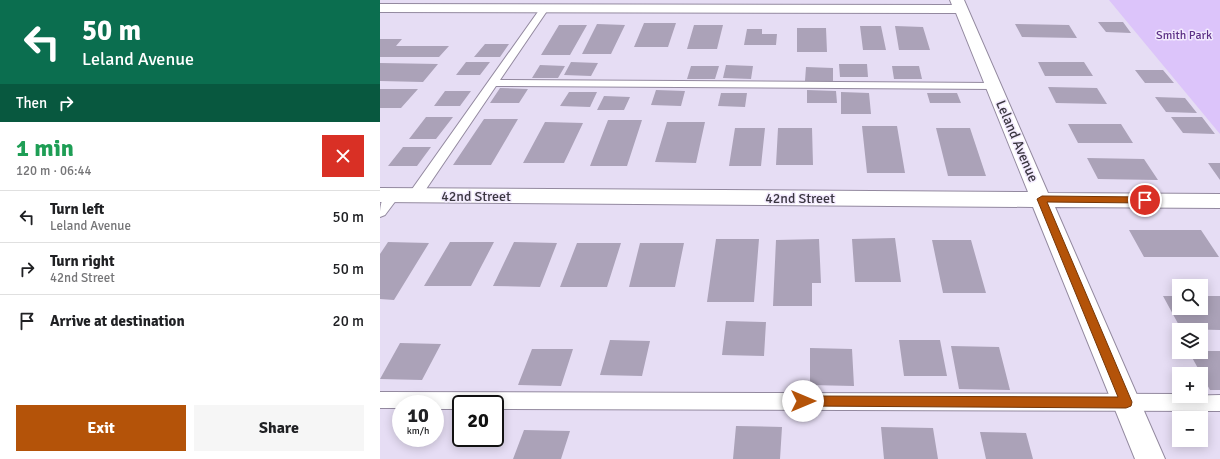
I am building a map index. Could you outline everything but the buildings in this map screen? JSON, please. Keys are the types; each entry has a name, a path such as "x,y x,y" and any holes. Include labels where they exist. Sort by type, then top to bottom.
{"street":[{"path":"380,8 959,5"},
{"name":"Leland Avenue","path":"959,5 1042,199 1150,459"},
{"name":"42nd Street","path":"386,195 1220,201"}],"lane":[{"path":"415,195 545,8"},
{"path":"493,83 994,86"},
{"path":"380,212 386,195"},
{"path":"380,400 1220,403"}],"green space":[{"name":"Smith Park","path":"1109,0 1220,0 1220,134"}],"route":[{"path":"803,401 1126,402 1042,199 1145,200"}]}
